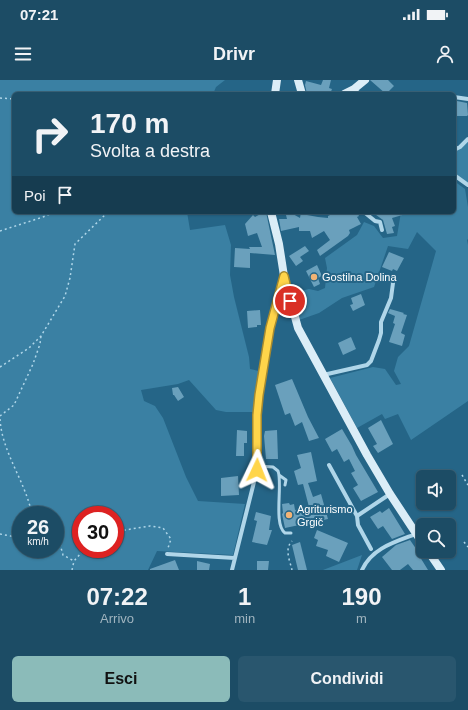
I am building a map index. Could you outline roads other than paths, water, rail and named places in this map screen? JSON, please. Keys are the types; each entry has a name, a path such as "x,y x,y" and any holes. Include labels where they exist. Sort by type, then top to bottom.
{"main road":[{"path":"276,92 277,80"},
{"path":"298,80 301,92"},
{"path":"357,92 365,80"},
{"path":"272,214 279,244 284,276 298,328 322,375 367,455 416,534"},
{"path":"433,558 442,570"}],"street":[{"path":"456,97 468,99"},
{"path":"456,149 468,139"},
{"path":"456,176 468,185"},
{"path":"366,214 375,221 380,222 382,230"},
{"path":"232,570 254,487 258,466 257,415 259,395 272,321 284,276"},
{"path":"322,375 367,366 371,361 381,333 381,322 391,298 394,283 390,278"},
{"path":"329,465 357,516 358,525 371,549"},
{"path":"357,516 390,494"},
{"path":"362,570 369,558 380,548 416,534"},
{"path":"167,554 235,558"}],"lane":[{"path":"258,466 273,467 278,471 278,497 281,528 285,533 291,533"},
{"path":"279,475 286,480 284,485"}],"place":[{"name":"Gostilna Dolina","path":"314,277"},
{"name":"Agriturismo Grgič","path":"289,515"}]}
